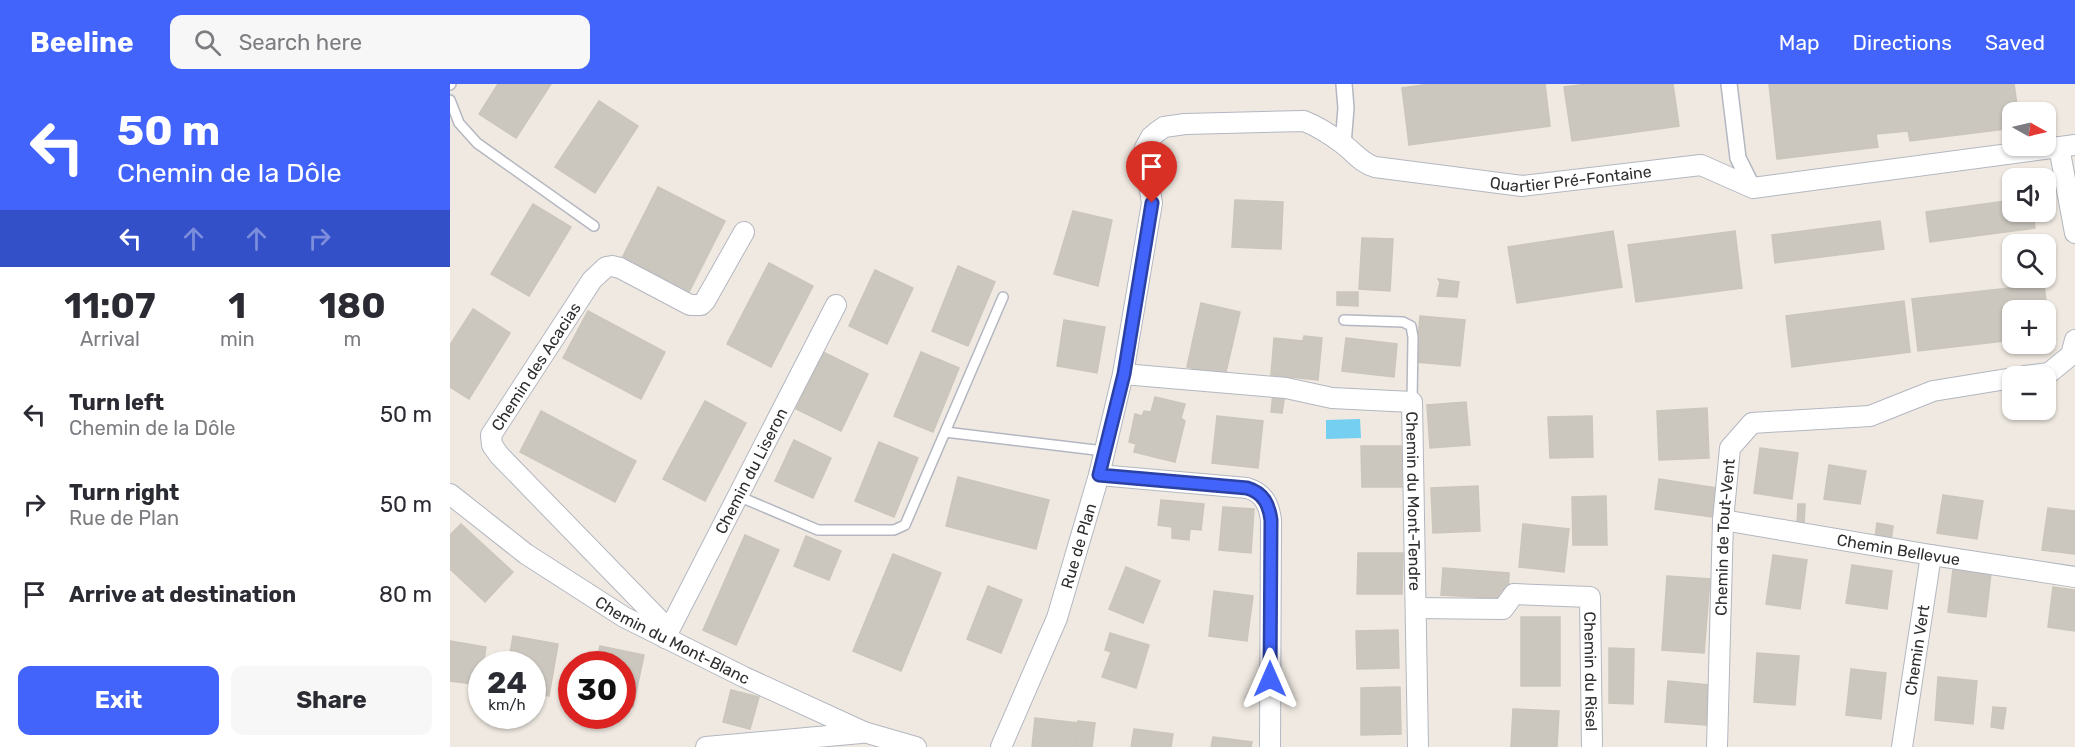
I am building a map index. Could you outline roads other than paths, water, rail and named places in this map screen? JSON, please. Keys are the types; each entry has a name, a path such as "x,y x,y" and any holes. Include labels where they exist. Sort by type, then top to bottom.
{"street":[{"path":"1343,144 1346,108 1344,84"},
{"path":"1729,84 1738,158 1753,188 2067,146 2075,233"},
{"name":"Quartier Pré-Fontaine","path":"1151,193 1145,148 1150,137 1164,128 1195,123 1304,121 1343,144 1363,162 1375,167 1522,186 1701,165 1753,188"},
{"name":"Rue de Plan","path":"1001,747 1057,618 1099,475 1124,374 1152,232 1151,193"},
{"name":"Chemin des Acacias","path":"667,634 499,455 492,445 491,435 585,290 599,273 612,266 621,268 690,305 701,305 705,302 744,232"},
{"name":"Chemin du Liseron","path":"667,634 836,305"},
{"path":"2056,367 2071,355 2075,340"},
{"name":"Chemin du Mont-Tendre","path":"1124,374 1286,388 1332,398 1412,402 1418,747"},
{"name":"Chemin de Tout-Vent","path":"1717,747 1723,520 1730,448 1752,423 1870,416 1933,391 2002,380"},
{"path":"1099,475 1247,488 1263,497 1268,505 1271,520 1270,747"},
{"name":"Chemin du Mont-Blanc","path":"450,494 526,554 624,617 667,634 864,732 916,747"},
{"name":"Chemin Bellevue","path":"1723,520 2075,577"},
{"name":"Chemin Vert","path":"1902,747 1931,555"},
{"name":"Chemin du Risel","path":"1416,608 1503,609 1514,594 1590,597 1592,747"},
{"path":"706,747 864,732"}],"lane":[{"path":"450,100 459,123 477,143 594,226"},
{"path":"738,496 818,530 894,530 905,525 1003,297"},
{"path":"1344,320 1403,322 1411,326 1413,337 1412,402"},
{"path":"945,432 1104,451"}],"water":[{"path":"1360,419 1361,438 1326,439 1326,420"}]}
